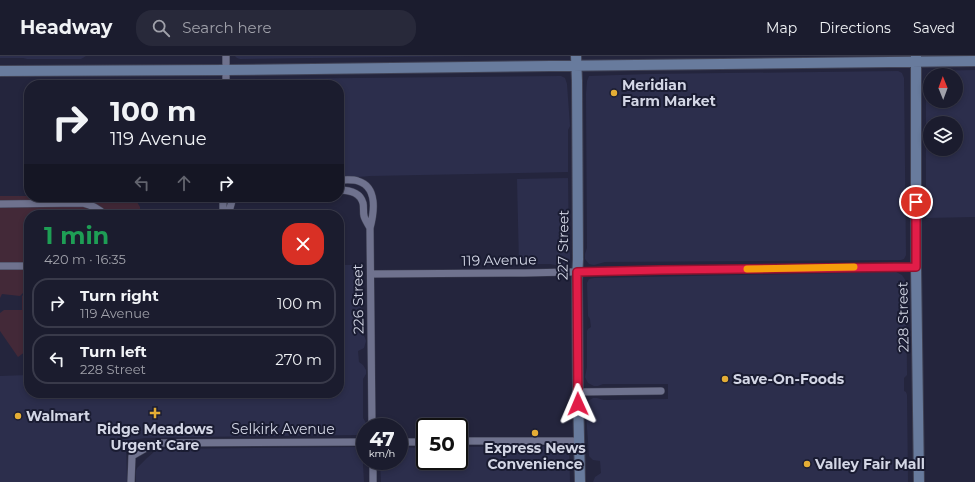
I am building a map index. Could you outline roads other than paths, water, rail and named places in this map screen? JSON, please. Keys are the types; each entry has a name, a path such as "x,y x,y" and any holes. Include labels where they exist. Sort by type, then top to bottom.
{"main road":[{"name":"228 Street","path":"916,59 916,267 919,482"},
{"path":"0,71 226,70 576,61 975,60"},
{"name":"227 Street","path":"576,61 580,482"}],"street":[{"path":"226,56 226,80"},
{"name":"226 Street","path":"344,180 358,181 369,190 373,198 374,212 370,228 372,418"},
{"path":"344,190 351,191 360,197 363,204 364,215 370,228"},
{"path":"0,204 83,203 99,210"},
{"path":"0,266 24,266"},
{"name":"119 Avenue","path":"371,274 916,267"},
{"path":"578,392 661,391"},
{"path":"468,441 579,441"},
{"name":"Selkirk Avenue","path":"131,482 132,456 158,443 356,442"},
{"path":"373,470 373,482"}],"place":[{"name":"Meridian Farm Market","path":"614,93"},
{"name":"Save-On-Foods","path":"725,379"},
{"name":"Ridge Meadows Urgent Care","path":"155,413"},
{"name":"Walmart","path":"18,416"},
{"name":"Express News Convenience","path":"535,433"},
{"name":"Valley Fair Mall","path":"807,464"}]}
